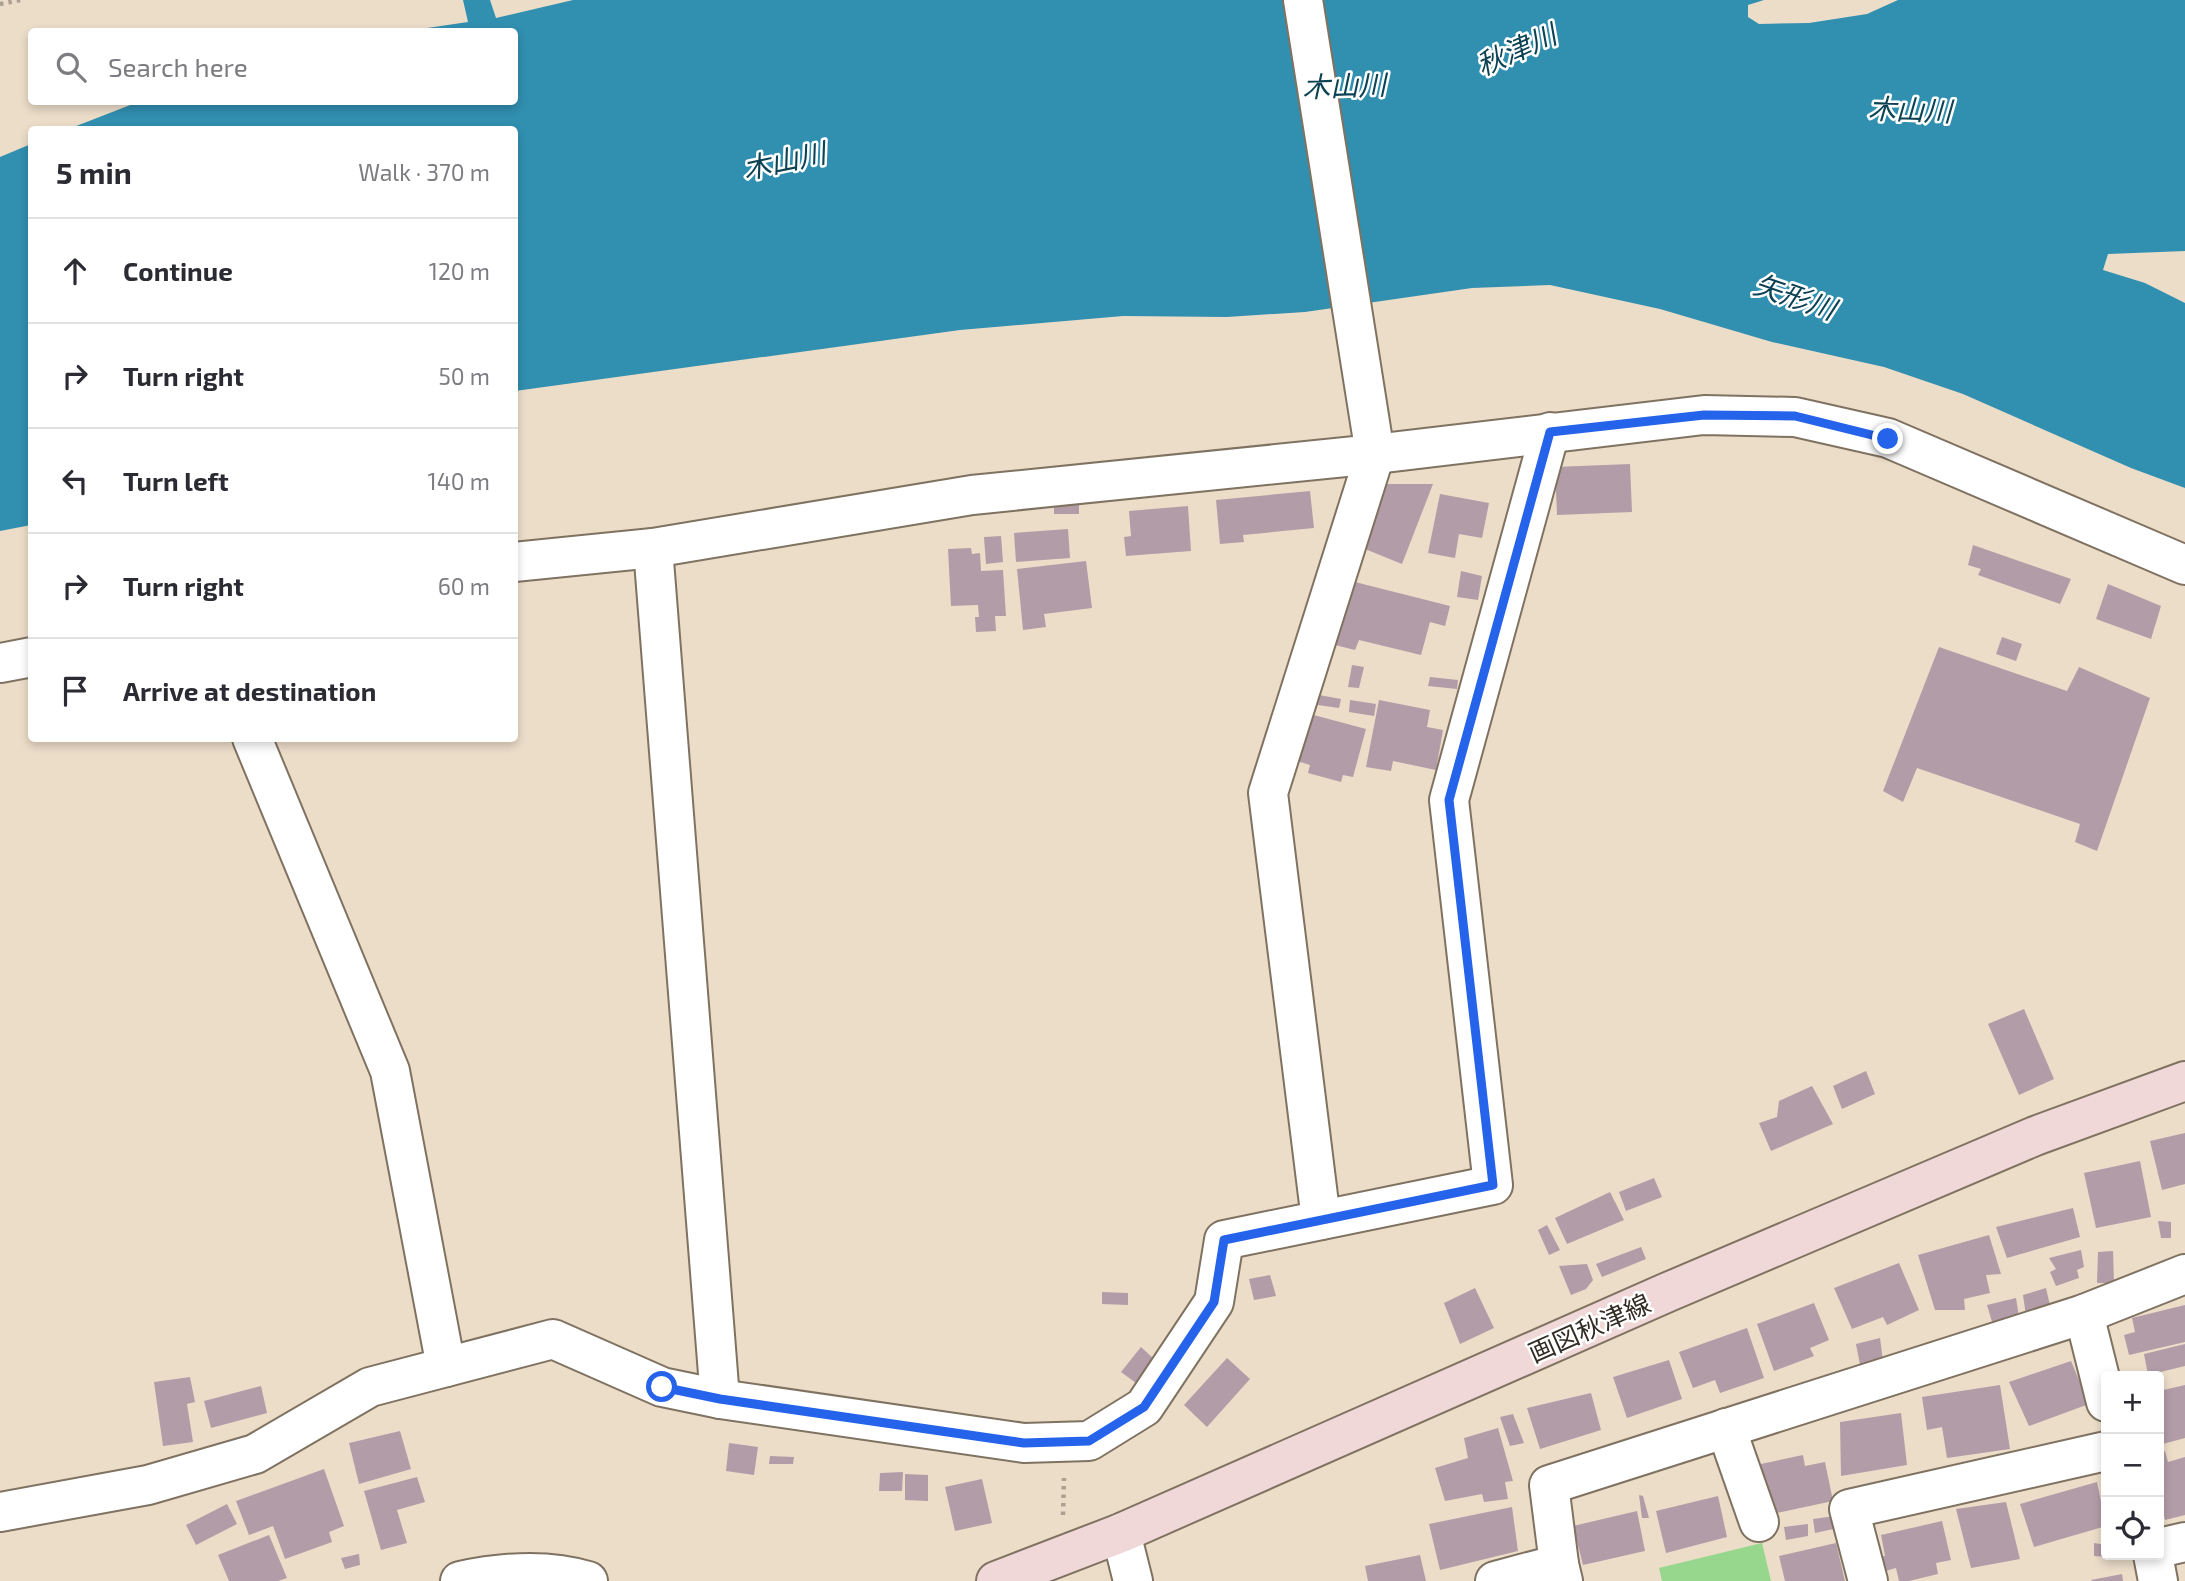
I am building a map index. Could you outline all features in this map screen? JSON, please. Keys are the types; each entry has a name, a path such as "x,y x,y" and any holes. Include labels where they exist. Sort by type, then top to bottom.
{"main road":[{"name":"画図秋津線","path":"996,1581 1121,1533 1668,1292 2035,1136 2185,1081"}],"street":[{"path":"1303,0 1375,454 1268,793 1321,1220"},
{"path":"518,562 653,548 972,495 1375,454 1704,415 1795,416 1888,439 2185,565"},
{"path":"0,1512 148,1485 255,1454 370,1387 553,1339 662,1387 720,1399 1024,1443 1089,1441 1144,1407 1214,1302 1224,1240 1493,1185 1449,800 1550,432"},
{"path":"653,548 720,1399"},
{"path":"0,663 28,658"},
{"path":"253,742 390,1071 446,1367"},
{"path":"1495,1581 1561,1573 1549,1485 2084,1314 2185,1274"},
{"path":"2084,1314 2101,1382"},
{"path":"1726,1428 1759,1522"},
{"path":"1868,1581 1849,1508 2101,1452"},
{"path":"1121,1533 1133,1581"},
{"path":"2164,1547 2185,1542"},
{"path":"2154,1560 2158,1581"},
{"path":"460,1581 497,1573 564,1574 588,1581"}],"path":[{"path":"0,4 21,0"},
{"path":"1063,1556 1065,1442"}],"green space":[{"path":"1762,1543 1771,1581 1662,1581 1659,1568"}],"water":[{"path":"463,0 490,0 496,18 573,0 1764,0 1748,5 1748,17 1759,24 1809,23 1867,14 1898,0 2185,0 2185,251 2108,254 2103,270 2145,283 2185,303 2185,488 2131,468 1963,394 1884,367 1772,342 1660,309 1550,285 1472,288 1305,312 1227,317 1123,316 960,330 518,391 518,126 76,126 130,105 518,105 518,28 427,28 468,22"},
{"path":"28,145 28,526 0,531 0,157"}],"building":[{"path":"1630,464 1632,512 1557,515 1555,467"},
{"path":"1384,484 1433,484 1402,564 1360,547"},
{"path":"1310,491 1314,528 1243,535 1244,542 1220,544 1216,500"},
{"path":"1440,494 1489,503 1482,538 1459,534 1455,558 1428,553"},
{"path":"1079,504 1079,514 1054,514 1054,505"},
{"path":"1188,506 1191,551 1126,556 1124,537 1131,536 1129,511"},
{"path":"1068,529 1070,558 1016,562 1014,533"},
{"path":"1001,536 1003,562 986,564 984,537"},
{"path":"1973,545 2071,579 2060,604 1978,575 1981,569 1968,565"},
{"path":"971,548 972,554 980,553 981,571 1003,570 1006,616 995,616 996,631 976,632 975,617 979,617 978,605 951,606 948,549"},
{"path":"1086,561 1092,608 1044,614 1046,627 1023,630 1017,569"},
{"path":"1461,571 1482,576 1478,600 1457,597"},
{"path":"1351,581 1450,606 1445,626 1430,622 1421,655 1359,640 1355,650 1335,645"},
{"path":"2108,584 2161,606 2151,639 2096,619"},
{"path":"2002,637 2022,644 2016,661 1996,654"},
{"path":"1939,647 2067,691 2079,667 2150,698 2097,851 2075,842 2080,824 1917,768 1903,802 1883,791"},
{"path":"1352,665 1364,667 1359,688 1348,687"},
{"path":"1430,677 1458,680 1457,689 1428,686"},
{"path":"1319,695 1341,699 1339,708 1318,705"},
{"path":"1350,700 1376,704 1374,716 1349,712"},
{"path":"1379,700 1430,710 1427,727 1443,730 1436,770 1393,761 1391,771 1366,767"},
{"path":"1310,714 1366,729 1353,777 1343,775 1341,782 1308,773 1310,765 1297,761"},
{"path":"2024,1009 2054,1079 2019,1095 1988,1024"},
{"path":"1866,1071 1875,1094 1842,1109 1833,1086"},
{"path":"1812,1086 1833,1124 1771,1151 1759,1123 1777,1117 1779,1101"},
{"path":"2185,1133 2185,1184 2162,1190 2150,1141"},
{"path":"2140,1161 2151,1217 2096,1228 2084,1173"},
{"path":"1654,1178 1662,1197 1626,1211 1619,1192"},
{"path":"1610,1192 1624,1220 1567,1244 1555,1218"},
{"path":"2073,1208 2080,1237 2007,1258 1996,1227"},
{"path":"2158,1221 2171,1222 2171,1238 2161,1238"},
{"path":"1547,1225 1560,1250 1549,1255 1538,1230"},
{"path":"1989,1235 2001,1274 1986,1275 1990,1293 1964,1299 1965,1310 1935,1310 1918,1255"},
{"path":"1641,1247 1646,1259 1602,1277 1596,1264"},
{"path":"2081,1250 2084,1267 2077,1270 2079,1278 2056,1286 2050,1272 2056,1269 2049,1258"},
{"path":"2113,1251 2114,1283 2097,1283 2098,1252"},
{"path":"1899,1263 1919,1310 1887,1325 1883,1317 1852,1329 1834,1288"},
{"path":"1587,1264 1593,1280 1586,1289 1571,1295 1559,1266"},
{"path":"1270,1275 1276,1296 1254,1300 1249,1279"},
{"path":"1475,1288 1494,1328 1460,1344 1444,1303"},
{"path":"2046,1288 2051,1310 2026,1316 2023,1295"},
{"path":"1102,1292 1128,1293 1128,1305 1102,1304"},
{"path":"2016,1298 2019,1317 1992,1322 1987,1305"},
{"path":"1814,1303 1829,1340 1810,1348 1814,1356 1774,1371 1757,1324"},
{"path":"2185,1305 2185,1342 2129,1355 2124,1335 2135,1332 2132,1318"},
{"path":"1747,1328 1764,1378 1720,1393 1715,1380 1693,1388 1679,1352"},
{"path":"1880,1338 1883,1361 1860,1365 1856,1344"},
{"path":"2185,1344 2185,1366 2164,1371 2147,1371 2144,1354"},
{"path":"1141,1347 1155,1360 1136,1383 1121,1372"},
{"path":"1227,1358 1250,1379 1207,1427 1184,1405"},
{"path":"1669,1360 1682,1399 1627,1418 1613,1377"},
{"path":"2071,1361 2089,1404 2029,1426 2009,1382"},
{"path":"190,1377 195,1402 187,1404 193,1442 163,1446 154,1382"},
{"path":"2000,1385 2010,1449 1947,1458 1942,1427 1927,1430 1922,1397"},
{"path":"2185,1385 2185,1438 2164,1444 2164,1434 2164,1390"},
{"path":"261,1386 267,1413 211,1428 204,1401"},
{"path":"1591,1393 1601,1430 1540,1449 1527,1408"},
{"path":"1901,1413 1907,1465 1841,1476 1840,1422"},
{"path":"1513,1414 1524,1443 1510,1446 1500,1417"},
{"path":"1498,1428 1513,1481 1505,1482 1508,1499 1484,1502 1482,1494 1445,1501 1435,1468 1468,1458 1464,1438"},
{"path":"400,1431 411,1469 359,1484 349,1443"},
{"path":"729,1443 758,1447 754,1475 726,1471"},
{"path":"2164,1451 2168,1462 2185,1457 2185,1515 2165,1520 2164,1516"},
{"path":"1803,1455 1805,1466 1825,1462 1833,1501 1767,1515 1756,1465"},
{"path":"770,1456 794,1457 793,1464 769,1464"},
{"path":"324,1469 344,1526 329,1532 332,1542 285,1559 273,1526 249,1535 236,1501"},
{"path":"903,1472 902,1491 879,1491 880,1473"},
{"path":"905,1474 928,1475 928,1501 905,1500"},
{"path":"417,1477 425,1502 397,1510 407,1543 381,1550 364,1491"},
{"path":"982,1479 992,1523 955,1531 945,1487"},
{"path":"2097,1482 2101,1502 2101,1527 2034,1547 2020,1504"},
{"path":"1639,1495 1643,1496 1649,1518 1642,1518"},
{"path":"1718,1496 1727,1537 1666,1553 1656,1511"},
{"path":"2006,1502 2020,1559 1971,1568 1956,1509"},
{"path":"227,1504 237,1524 196,1545 186,1525"},
{"path":"1512,1507 1518,1551 1440,1570 1429,1524"},
{"path":"1637,1511 1645,1551 1583,1565 1573,1526"},
{"path":"1835,1516 1838,1528 1815,1533 1813,1519"},
{"path":"1942,1521 1951,1560 1936,1563 1938,1574 1899,1581 1896,1568 1882,1572 1879,1557 1885,1556 1881,1535"},
{"path":"1808,1524 1808,1536 1786,1540 1784,1527"},
{"path":"269,1535 287,1578 278,1581 229,1581 218,1555"},
{"path":"1836,1543 1845,1581 1785,1581 1779,1556"},
{"path":"2094,1543 2101,1544 2101,1557 2094,1556"},
{"path":"359,1554 360,1565 345,1569 341,1558"},
{"path":"1420,1555 1426,1581 1368,1581 1365,1566"},
{"path":"2122,1574 2123,1581 2091,1580"}],"route":[{"path":"662,1387 720,1399 1024,1443 1089,1441 1144,1407 1214,1302 1224,1240 1493,1185 1449,800 1550,432 1704,415 1795,416 1888,439"}],"water label":[{"name":"秋津川","path":"1516,49"},
{"name":"木山川","path":"1344,85"},
{"name":"木山川","path":"1910,109"},
{"name":"木山川","path":"784,160"},
{"name":"矢形川","path":"1795,296"}]}
